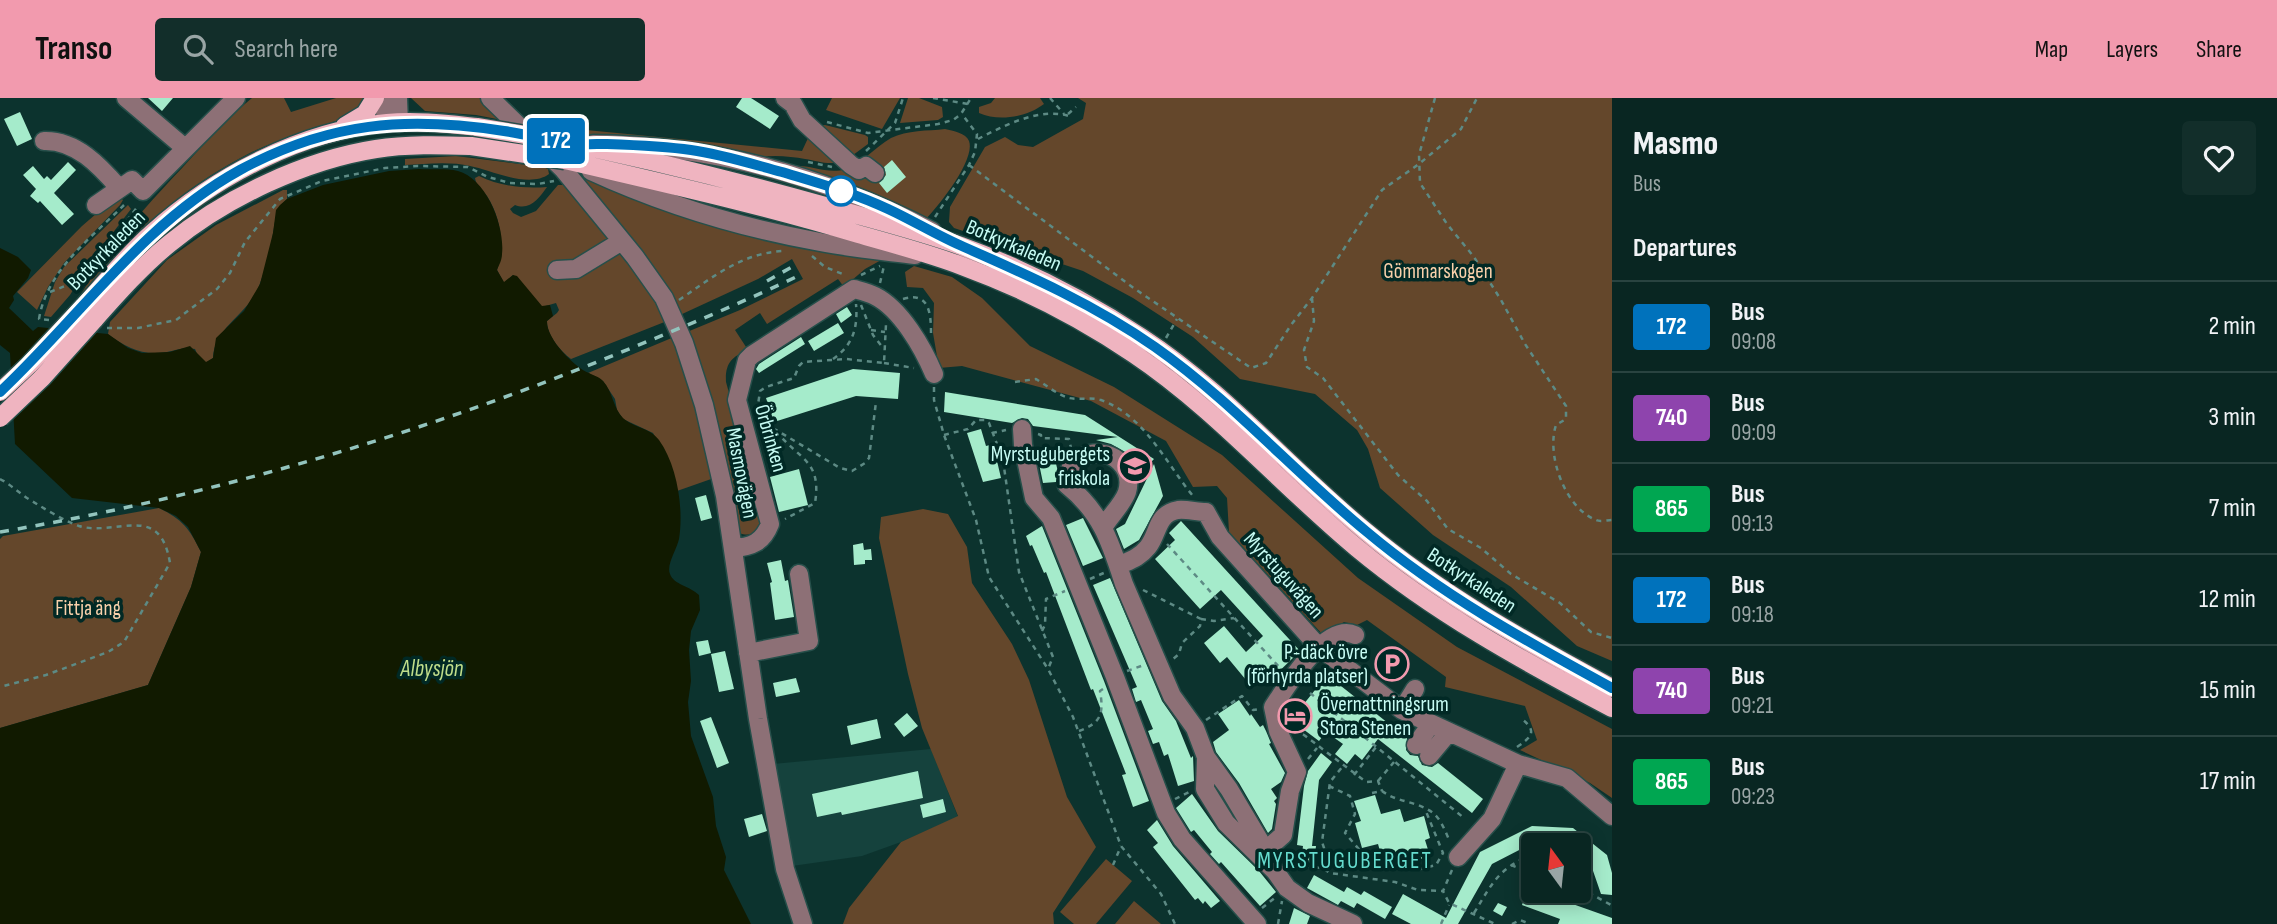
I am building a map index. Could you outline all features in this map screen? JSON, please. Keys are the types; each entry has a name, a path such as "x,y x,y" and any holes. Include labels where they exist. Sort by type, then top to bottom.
{"main road":[{"path":"329,135 365,114 374,98"},
{"path":"393,123 394,146"},
{"name":"Botkyrkaleden","path":"0,418 42,378 87,312 145,240 196,197 271,155 329,135 393,123 477,127 544,138 568,152 941,259 980,273 1045,303 1132,353 1195,398 1332,526 1393,577 1476,632 1612,708"},
{"name":"Botkyrkaleden","path":"0,392 87,312 201,221 295,172 350,153 394,146 471,146 568,152 783,194 960,246 1068,294 1159,349 1227,404 1335,505 1418,572 1516,635 1612,688"}],"street":[{"path":"126,98 185,148"},
{"path":"96,205 132,180 142,190 236,98"},
{"path":"384,98 393,123"},
{"path":"393,123 398,98"},
{"name":"Masmovägen","path":"490,98 563,169 622,241 652,280 684,343 704,405 724,493 785,869 803,924"},
{"path":"785,98 811,120 856,169 866,166 875,173"},
{"path":"44,141 73,147 97,164 119,188"},
{"path":"557,270 576,269 622,241"},
{"path":"858,281 892,308 918,341 934,374"},
{"name":"Örbrinken","path":"770,524 737,400 747,360 858,281"},
{"path":"1022,429 1034,498 1051,518 1079,585 1111,682 1163,806 1182,839 1254,921"},
{"path":"1120,565 1138,558 1150,545 1164,515 1180,510 1206,512"},
{"name":"Myrstuguvägen","path":"1206,512 1220,537 1318,646 1402,710 1518,764 1567,778 1612,816"},
{"path":"733,548 758,543 770,524"},
{"path":"1103,528 1172,696 1195,728 1206,757 1266,849 1275,871"},
{"path":"748,653 809,640 799,574"},
{"path":"1266,849 1283,835 1290,791 1297,772 1278,731 1273,707 1318,646 1339,633 1355,635"},
{"path":"1402,710 1415,689"},
{"path":"1431,724 1422,750 1449,733"},
{"path":"1206,757 1205,789 1226,823 1275,871 1287,888 1308,903 1353,924"},
{"path":"1458,856 1492,819 1518,764"}],"path":[{"path":"933,98 969,104"},
{"path":"811,120 868,133 937,124 953,120 961,114 971,98"},
{"path":"1050,98 1067,115"},
{"path":"1435,98 1419,155 1420,183 1447,224 1474,257 1525,344 1566,406 1566,419 1556,425 1551,444 1561,482 1572,500 1597,521 1612,520"},
{"path":"968,165 1251,368 1266,363 1382,190 1461,129 1477,98"},
{"path":"1067,115 1076,107"},
{"path":"978,139 1029,118 1060,113 1067,115"},
{"path":"931,222 975,152 978,139 961,114"},
{"path":"142,190 137,207 89,271 81,286 87,312 138,328 176,320 217,289 230,273 244,242 280,199 322,181 385,168 468,167 488,177 510,183 538,184 555,180"},
{"path":"51,321 39,319 54,279 73,254 142,190"},
{"path":"668,307 725,268 748,257 762,252 786,251"},
{"path":"811,255 825,267 858,281"},
{"path":"858,281 885,263"},
{"path":"880,281 881,272"},
{"path":"858,281 870,329 883,348"},
{"path":"833,359 848,346 855,332 858,281"},
{"path":"48,295 51,291 65,286 81,286"},
{"path":"1312,298 1314,321 1304,350 1307,368 1323,378 1398,475 1427,501 1448,529 1481,548 1511,574 1560,603 1591,632 1612,638"},
{"path":"884,363 885,332 892,308"},
{"path":"1159,349 1178,318"},
{"path":"870,329 885,332"},
{"path":"762,421 758,405 759,394 763,389 794,378 803,362 833,359 884,363 934,374 934,400 944,435 976,520 989,577 1048,669 1079,731 1121,846 1161,894 1175,924"},
{"path":"1015,382 1036,379 1066,397 1099,400 1127,414 1147,432 1175,474 1206,512"},
{"path":"742,418 754,416 840,468 852,471 869,458 876,402"},
{"path":"944,435 968,429 976,420 985,419 989,423 1003,460 1018,572 1053,657 1048,669"},
{"path":"770,524 791,518 815,503 818,487 816,472 787,445 774,428"},
{"path":"0,480 79,526 143,525 155,532 168,548 170,563 124,642 108,652 46,675 0,687"},
{"path":"1167,544 1291,680"},
{"path":"1079,585 1120,565"},
{"path":"1127,590 1137,587 1201,619 1214,621 1234,618"},
{"path":"1042,631 1045,625 1046,599 1054,596"},
{"path":"1079,731 1094,726 1100,716 1100,691 1111,682 1158,659 1171,661 1179,654 1182,643 1200,626 1201,619"},
{"path":"1310,693 1464,818"},
{"path":"1209,718 1242,696 1253,709"},
{"path":"1523,720 1532,732 1526,741"},
{"path":"1278,731 1292,729 1304,735 1366,782 1378,780 1394,761"},
{"path":"1354,775 1376,746"},
{"path":"1321,868 1325,851 1322,842 1329,786 1343,766"},
{"path":"1378,780 1382,791 1394,800 1425,808 1435,814 1458,856 1443,891"},
{"path":"1329,786 1350,796 1355,814 1345,833 1372,861 1417,870 1436,865 1443,853 1425,808"},
{"path":"1163,806 1194,789"},
{"path":"1372,793 1382,791"},
{"path":"1283,835 1292,843 1287,863 1321,868 1331,873 1395,882 1418,890 1443,891"},
{"path":"1113,864 1121,846"},
{"path":"1474,913 1497,875 1521,860"},
{"path":"1511,865 1521,869"},
{"path":"1254,921 1287,888"},
{"path":"1443,891 1450,903 1495,924"},
{"path":"1591,894 1612,905"},
{"path":"1441,924 1450,903"},
{"path":"1278,924 1279,908"},
{"path":"1512,924 1520,920 1530,924"}],"shaded area":[{"path":"931,749 958,817 862,856 792,866 773,764"}],"green space":[{"path":"252,98 284,98 291,112 336,98 367,98 363,106 348,116 260,148 200,182 138,233 81,294 116,243 142,212 216,131"},
{"path":"411,98 481,98 502,120 425,111"},
{"path":"832,98 900,98 882,129 826,110"},
{"path":"908,98 919,98 942,107 943,117 938,120 900,123"},
{"path":"995,98 1040,98 1044,104 1013,117 995,117 979,113 979,107 991,103"},
{"name":"Gömmarskogen","path":"1078,98 1612,98 1612,661 1577,646 1511,587 1433,535 1380,488 1368,449 1357,430 1315,394 1240,379 1193,337 1133,298 1083,271 954,228 949,222 950,207 985,147 1005,137 1018,145 1033,147 1083,119 1086,103"},
{"path":"514,123 802,151 809,136 840,162 827,163 779,156 753,159"},
{"path":"825,125 865,135 868,137 868,144 849,158 819,126"},
{"path":"945,129 965,136 970,149 954,183 924,221 792,166 839,171 858,162 897,135"},
{"path":"456,156 543,167 548,169 549,174 531,180 462,164 405,165 405,159"},
{"path":"576,175 680,213 883,259 865,269 844,287 838,279 767,324 760,313 735,330 748,350 730,362 726,382 763,517 758,529 752,534 739,533 730,482 687,332 803,279 792,259 758,279 680,315"},
{"path":"479,176 512,186 547,187 530,205 515,205 510,209 521,217 536,211 558,185 565,185 642,279 667,321 571,359 549,332 547,321 559,310 556,303 542,307 513,275 504,283 497,270 501,251 500,232 496,213 476,181 475,178"},
{"path":"287,190 287,199 277,214 259,286 254,296 219,338 213,358 206,363 195,349 191,348 158,353 143,352 128,347 108,334 110,322 167,260 216,225"},
{"path":"118,195 123,200 120,205 64,263 37,310 17,292 82,226"},
{"path":"128,205 131,209 89,264 70,295 51,317 44,316 55,282 64,267"},
{"path":"914,266 952,277 982,298 1030,346 1114,387 1222,455 1358,578 1457,647 1612,729 1612,798 1590,783 1520,750 1537,740 1525,706 1445,687 1446,677 1367,620 1357,625 1344,622 1323,635 1229,532 1227,498 1217,486 1193,487 1166,441 1091,401 962,366 939,368 933,333 934,303 923,288 907,287 905,272"},
{"path":"674,337 714,478 677,491 670,464 653,433 623,419 617,410 615,399 603,381 588,373"},
{"name":"Fittja äng","path":"159,508 184,526 201,552 191,587 148,685 0,728 0,539 3,536"},
{"path":"923,509 948,514 967,547 972,583 1012,644 1029,680 1067,797 1096,847 1053,913 1054,924 843,924 849,908 901,842 958,816 922,728 879,538 881,517"},
{"path":"1106,859 1132,881 1096,924 1074,924 1060,912"},
{"path":"1134,901 1161,924 1115,924"}],"water":[{"name":"Albysjön","path":"389,171 458,171 478,184 497,218 502,258 497,270 504,282 513,275 517,276 542,306 550,305 553,316 547,321 548,328 562,351 576,365 603,381 623,418 655,436 665,450 675,474 681,514 679,539 669,570 675,581 699,595 700,610 691,631 689,650 691,681 688,702 691,736 713,797 716,826 726,857 724,870 751,924 0,924 0,728 148,685 191,587 201,552 188,527 176,516 159,508 72,498 15,444 10,353 0,345 0,248 18,257 31,270 13,296 14,300 9,308 33,331 38,327 108,334 128,348 142,353 170,352 190,346 206,362 213,358 216,338 244,311 260,284 276,210 280,205 287,199 323,185"}],"building":[{"path":"148,98 173,98 162,111"},
{"path":"742,98 751,98 779,116 770,129 736,107"},
{"path":"20,112 32,139 17,146 4,119"},
{"path":"892,160 906,177 887,193 879,183 886,175 884,167"},
{"path":"68,162 76,170 54,193 74,214 62,225 40,201 38,203 30,196 36,189 23,175 33,166 44,179 47,176 51,180"},
{"path":"847,307 852,315 841,323 836,314"},
{"path":"838,323 844,333 814,351 808,341"},
{"path":"801,337 805,344 759,373 756,369 759,364"},
{"path":"853,369 900,373 898,399 856,396 774,422 766,398"},
{"path":"945,392 1085,415 1154,459 1139,475 1135,463 1127,453 1111,444 1096,440 1118,437 1033,426 1028,419 1022,418 1012,423 944,412"},
{"path":"981,429 986,446 990,445 994,461 997,461 1001,478 983,482 967,433"},
{"path":"1052,447 1058,472 1056,482 1043,483 1036,449"},
{"path":"1154,464 1163,496 1139,540 1124,549 1116,529 1125,524"},
{"path":"799,469 808,505 779,512 770,477"},
{"path":"706,495 712,518 701,521 695,498"},
{"path":"1083,518 1103,558 1083,566 1066,525"},
{"path":"1181,521 1300,651 1265,685 1259,679 1251,686 1227,657 1220,663 1204,643 1224,626 1246,652 1263,636 1221,590 1200,609 1155,559 1175,540 1169,533"},
{"path":"1042,526 1149,801 1133,807 1122,775 1126,774 1093,689 1091,690 1046,572 1044,573 1026,536"},
{"path":"863,543 864,550 871,549 872,560 854,565 853,545"},
{"path":"781,560 785,581 788,580 794,617 775,620 772,582 767,563"},
{"path":"1110,578 1162,701 1176,721 1191,758 1193,756 1194,781 1178,786 1168,754 1164,756 1159,742 1153,744 1148,731 1153,729 1141,700 1136,702 1132,689 1137,687 1093,585"},
{"path":"708,640 711,653 699,656 696,642"},
{"path":"725,651 734,689 719,692 711,654"},
{"path":"1327,675 1407,738 1406,750 1410,755 1418,756 1422,765 1432,767 1438,763 1483,799 1472,813 1378,739 1362,760 1355,754 1347,764 1335,754 1343,744 1326,732 1319,741 1291,720"},
{"path":"796,678 800,692 776,697 773,683"},
{"path":"1239,700 1260,727 1263,725 1271,743 1269,744 1285,773 1281,782 1271,789 1277,798 1274,801 1276,804 1272,829 1268,833 1239,783 1216,752 1213,742 1229,730 1218,714"},
{"path":"907,713 918,726 904,737 894,724"},
{"path":"711,717 729,763 717,768 700,721"},
{"path":"877,719 881,738 851,745 847,726"},
{"path":"1321,753 1332,762 1319,780 1312,846 1316,846 1314,863 1301,862 1303,846 1297,845 1304,786 1308,771"},
{"path":"918,771 923,798 842,815 841,812 817,817 812,794"},
{"path":"1192,794 1218,831 1259,871 1276,892 1260,906 1221,862 1219,864 1210,854 1212,852 1194,830 1191,832 1176,808"},
{"path":"1375,795 1381,814 1400,809 1404,822 1424,816 1430,838 1425,840 1430,856 1421,859 1418,866 1401,859 1392,861 1382,858 1378,844 1362,848 1355,823 1361,821 1354,801"},
{"path":"943,799 946,812 923,818 920,805"},
{"path":"762,814 767,831 749,837 744,819"},
{"path":"1157,820 1173,846 1220,901 1211,908 1205,901 1203,904 1198,898 1195,900 1153,847 1158,843 1147,830"},
{"path":"1532,826 1573,828 1579,833 1521,833 1521,849 1492,864 1458,924 1411,924 1392,914 1403,894 1446,918 1480,852"},
{"path":"1591,842 1607,855 1612,873 1612,895 1601,894 1591,865"},
{"path":"1314,875 1344,892 1347,887 1361,895 1364,891 1392,907 1385,919 1357,903 1354,908 1341,901 1338,905 1307,888"},
{"path":"1498,903 1507,907 1502,916 1493,911"},
{"path":"1570,903 1612,918 1612,924 1558,924 1560,919 1522,905"},
{"path":"1294,908 1310,916 1307,924 1289,924"}],"railway":[{"path":"767,281 797,264"},
{"path":"0,532 162,499 243,479 401,433 557,378 697,321 800,275"}],"bus line":[{"name":"172","path":"0,392 29,365 138,246 177,211 238,172 299,144 375,125 418,122 507,131 571,144 691,150 750,163 866,199 1089,305 1159,349 1200,381 1335,505 1439,588 1516,635 1612,688"}],"place":[{"name":"Myrstugubergets friskola","path":"1135,466"},
{"name":"P-däck övre (förhyrda platser)","path":"1392,664"},
{"name":"Övernattningsrum Stora Stenen","path":"1295,716"}],"district":[{"name":"MYRSTUGUBERGET","path":"1345,860"}]}
